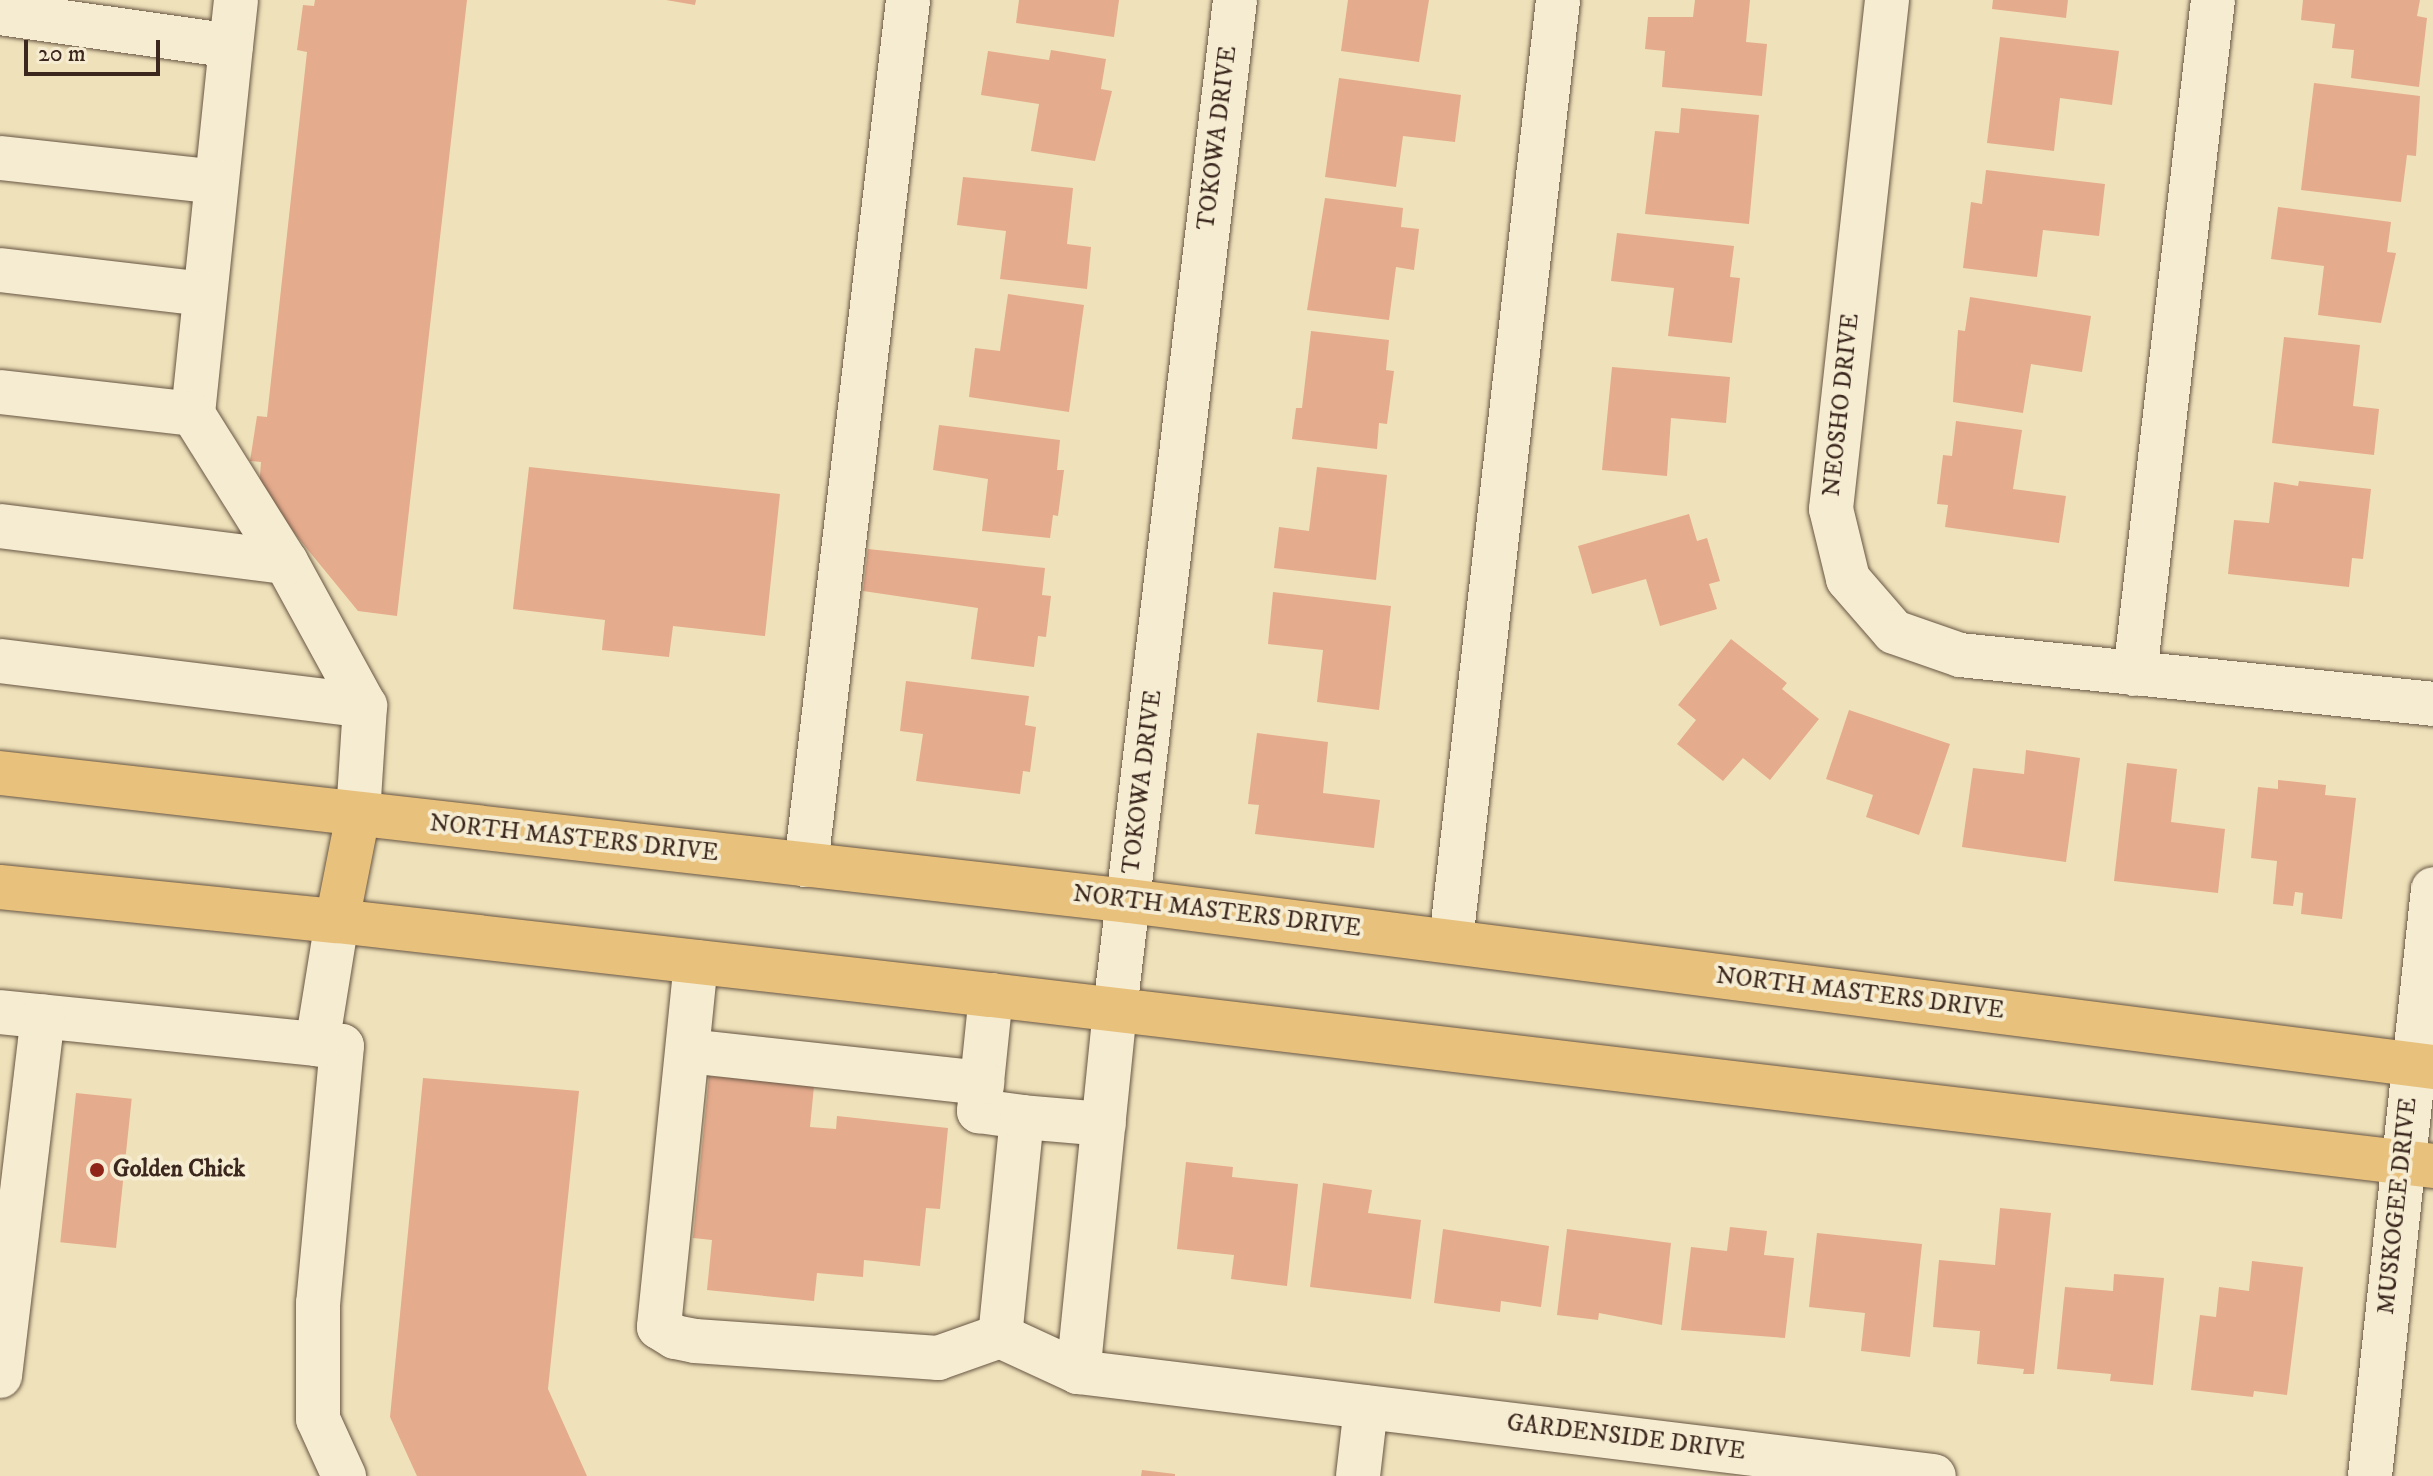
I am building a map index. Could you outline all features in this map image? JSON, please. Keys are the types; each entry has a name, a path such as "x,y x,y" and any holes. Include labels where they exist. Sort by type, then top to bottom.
{"main road":[{"name":"NORTH MASTERS DRIVE","path":"0,773 1129,901 2423,1066"},
{"path":"337,921 358,815"},
{"path":"0,887 337,921 991,995 2418,1165"}],"street":[{"path":"236,0 193,414 286,562 365,706 358,815"},
{"path":"806,865 908,0"},
{"name":"TOKOWA DRIVE","path":"1078,1372 1115,1010 1235,0"},
{"path":"1451,941 1558,0"},
{"name":"NEOSHO DRIVE","path":"1887,0 1831,509 1848,579 1894,632 1960,655 2433,704"},
{"path":"2135,674 2213,0"},
{"path":"0,15 231,46"},
{"path":"0,158 216,182"},
{"path":"0,270 205,294"},
{"path":"0,392 193,414"},
{"path":"0,526 286,562"},
{"path":"0,661 365,706"},
{"name":"MUSKOGEE DRIVE","path":"2370,1476 2418,1165 2433,889"},
{"path":"317,1044 337,921"},
{"path":"696,962 659,1327 675,1337 695,1341 938,1358 1000,1336 1078,1372 1366,1407 1358,1476"},
{"path":"991,995 979,1111 1104,1124"},
{"path":"0,1012 342,1046 318,1303 318,1419 344,1476"},
{"path":"0,1376 43,1017"},
{"path":"688,1051 982,1083"},
{"path":"1000,1336 1022,1117"},
{"name":"GARDENSIDE DRIVE","path":"1366,1407 1934,1476"}],"building":[{"path":"315,0 467,0 397,616 358,611 259,490 261,462 250,461 257,416 267,417 307,52 297,50 303,5 314,6"},
{"path":"666,0 696,0 695,5"},
{"path":"1019,0 1119,0 1114,37 1016,23"},
{"path":"1348,0 1429,0 1419,62 1341,51"},
{"path":"1695,0 1750,0 1746,42 1767,44 1762,96 1662,87 1665,51 1645,49 1648,17 1693,17"},
{"path":"1993,0 2068,0 2066,18 1992,9"},
{"path":"2303,0 2420,0 2417,16 2427,18 2419,87 2351,78 2354,50 2332,48 2335,24 2301,20"},
{"path":"2000,37 2119,51 2112,105 2060,98 2054,151 1987,143"},
{"path":"1051,50 1106,59 1101,89 1112,91 1095,161 1031,151 1039,104 981,95 988,51 1049,60"},
{"path":"1339,78 1461,95 1455,142 1403,136 1396,187 1325,177"},
{"path":"2314,83 2420,96 2416,156 2407,155 2401,202 2301,190"},
{"path":"1681,108 1759,115 1749,224 1645,214 1655,131 1679,133"},
{"path":"1986,170 2105,184 2099,236 2043,230 2037,277 1963,268 1971,202 1982,204"},
{"path":"963,177 1073,188 1067,244 1091,247 1087,289 1000,279 1006,231 957,225"},
{"path":"1325,198 1403,208 1401,227 1419,229 1414,270 1396,267 1389,320 1307,310"},
{"path":"2278,207 2391,222 2387,252 2396,253 2381,323 2318,315 2324,266 2271,259"},
{"path":"1617,233 1734,246 1730,277 1740,278 1732,343 1668,336 1674,288 1611,281"},
{"path":"1008,294 1084,305 1069,412 969,397 975,348 1000,351"},
{"path":"1970,297 2091,316 2082,372 2031,364 2023,413 1953,402 1958,330 1965,331"},
{"path":"1311,331 1389,340 1386,370 1394,371 1387,424 1379,423 1377,449 1292,439 1296,408 1302,408"},
{"path":"2284,337 2360,345 2353,406 2379,409 2374,455 2272,443"},
{"path":"1612,367 1730,377 1726,423 1671,418 1667,476 1602,470"},
{"path":"1956,421 2022,430 2013,489 2066,496 2059,543 1945,527 1948,505 1937,504 1943,455 1952,456"},
{"path":"939,425 1060,440 1057,470 1064,470 1058,516 1053,515 1050,538 982,531 988,479 933,470"},
{"path":"529,467 780,494 765,636 673,626 669,657 602,650 605,620 513,609"},
{"path":"1317,467 1387,475 1376,580 1274,568 1279,527 1309,531"},
{"path":"2299,481 2371,489 2363,559 2352,558 2349,587 2228,574 2234,520 2269,523 2274,482 2298,486"},
{"path":"1689,514 1697,541 1707,538 1720,581 1709,584 1717,609 1660,626 1646,579 1592,594 1578,546"},
{"path":"868,549 1045,568 1042,595 1051,596 1046,637 1038,636 1034,667 971,659 978,608 863,591"},
{"path":"1273,592 1391,606 1379,710 1317,702 1323,650 1268,644"},
{"path":"1731,639 1787,683 1782,689 1819,719 1770,780 1743,758 1723,781 1677,744 1696,720 1678,705"},
{"path":"906,681 1029,696 1025,725 1036,727 1030,772 1023,771 1020,794 916,781 923,734 900,731"},
{"path":"1849,710 1950,744 1919,835 1866,817 1873,795 1826,779"},
{"path":"1257,733 1328,742 1323,793 1380,800 1374,848 1255,834 1259,805 1248,804"},
{"path":"2026,750 2080,758 2066,862 1962,847 1973,768 2024,774"},
{"path":"2127,763 2177,769 2171,822 2225,829 2218,893 2114,881"},
{"path":"2278,780 2326,785 2325,795 2356,798 2342,919 2301,914 2303,893 2295,892 2293,906 2273,904 2277,861 2251,858 2258,787 2278,789"},
{"path":"709,1076 814,1086 810,1127 836,1129 837,1116 948,1128 940,1209 926,1208 920,1266 864,1260 863,1277 817,1273 814,1301 707,1290 712,1240 693,1238"},
{"path":"423,1078 579,1091 548,1389 587,1476 417,1476 390,1417"},
{"name":"Golden Chick","path":"76,1093 132,1099 116,1248 60,1242"},
{"path":"1186,1162 1233,1167 1232,1177 1298,1184 1287,1286 1231,1279 1234,1255 1177,1249"},
{"path":"1323,1183 1372,1190 1368,1213 1421,1220 1411,1299 1310,1287"},
{"path":"2000,1208 2051,1213 2034,1374 2023,1374 2024,1369 1977,1364 1980,1331 1933,1327 1939,1260 1995,1265"},
{"path":"1730,1227 1767,1231 1764,1255 1794,1258 1785,1338 1681,1330 1691,1247 1727,1251"},
{"path":"1443,1229 1549,1246 1541,1307 1501,1301 1500,1312 1434,1303"},
{"path":"1567,1229 1671,1243 1662,1325 1599,1313 1598,1320 1557,1315"},
{"path":"1817,1233 1922,1244 1910,1357 1861,1351 1865,1313 1809,1307"},
{"path":"2252,1261 2303,1267 2287,1395 2254,1391 2253,1397 2191,1390 2200,1315 2216,1317 2219,1287 2249,1291"},
{"path":"2114,1274 2164,1278 2153,1385 2110,1381 2111,1374 2057,1369 2065,1287 2113,1291"},
{"path":"1142,1470 1175,1474 1175,1476 1141,1476"}],"place":[{"name":"Golden Chick","path":"97,1170"}]}
